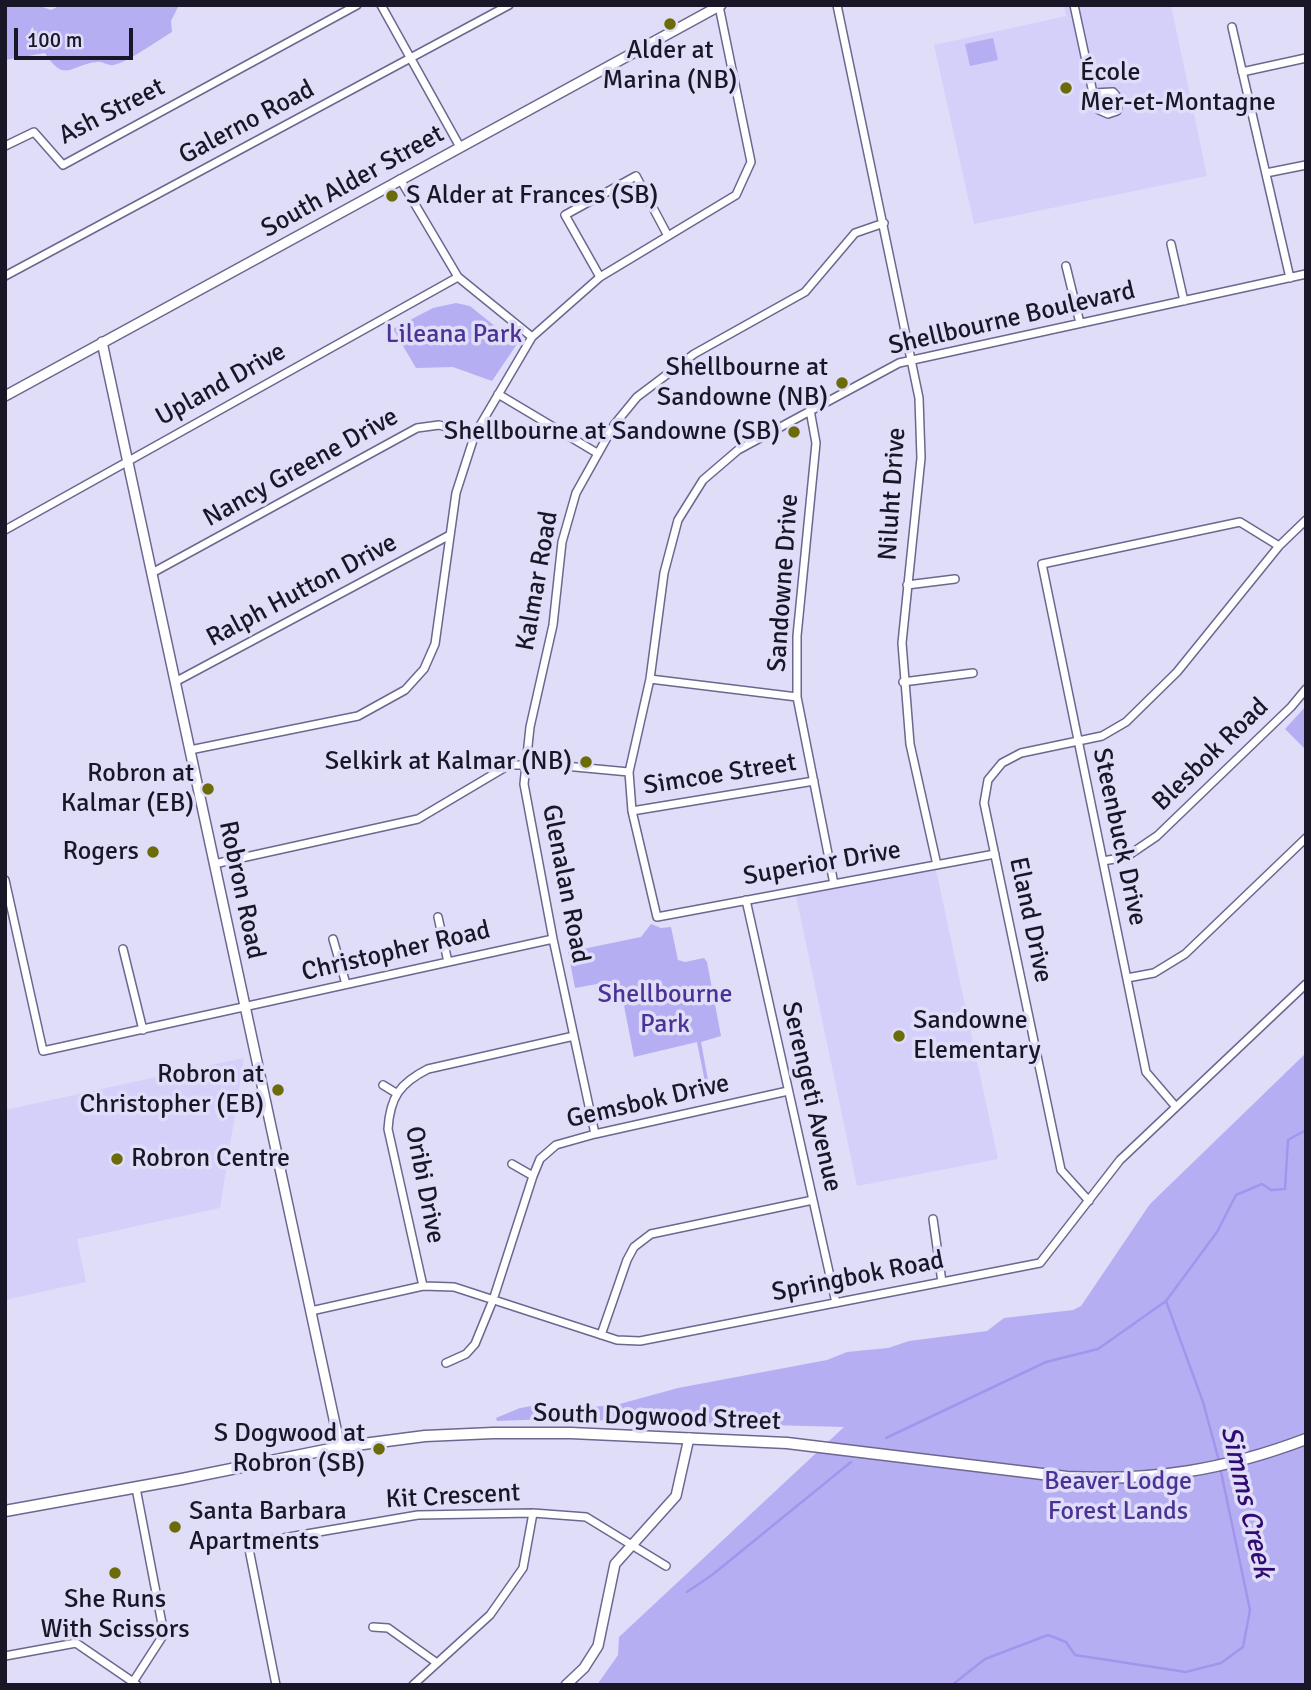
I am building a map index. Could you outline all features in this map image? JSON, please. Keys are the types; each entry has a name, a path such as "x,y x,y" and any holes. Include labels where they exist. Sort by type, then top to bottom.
{"main road":[{"name":"South Dogwood Street","path":"5,1511 340,1447 425,1436 493,1433 690,1438 818,1446 1067,1478 1112,1479 1161,1476 1250,1458 1306,1439"}],"street":[{"name":"Ash Street","path":"5,146 34,132 63,165 357,5"},
{"path":"381,5 460,147"},
{"name":"Galerno Road","path":"5,276 509,5"},
{"name":"Niluht Drive","path":"837,5 919,398 921,458 902,643 911,744 937,865"},
{"path":"1074,5 1093,93"},
{"path":"190,750 358,716 405,690 424,669 435,644 456,493 475,434 532,337 600,277 736,195 751,162 720,6"},
{"name":"South Alder Street","path":"5,396 720,6"},
{"path":"1232,27 1290,278"},
{"path":"1242,72 1306,58"},
{"path":"1266,173 1306,165"},
{"path":"600,277 565,215 636,176 668,236"},
{"path":"400,179 458,278 532,337"},
{"name":"Kalmar Road","path":"526,765 530,727 553,625 562,542 576,493 614,425 637,397 694,354 805,292 855,233 884,223"},
{"path":"1171,244 1184,301"},
{"path":"1066,266 1080,323"},
{"name":"Shellbourne Boulevard","path":"657,917 632,811 629,772 650,679 664,573 678,520 703,480 737,450 899,363 1306,274"},
{"name":"Upland Drive","path":"5,530 458,278"},
{"name":"Robron Road","path":"102,342 340,1447"},
{"path":"498,394 597,453"},
{"name":"Sandowne Drive","path":"810,410 816,443 797,636 797,698 834,884"},
{"name":"Nancy Greene Drive","path":"152,573 417,428 439,425 475,434"},
{"path":"1279,546 1306,520"},
{"name":"Steenbuck Drive","path":"1176,1107 1146,1072 1042,564 1240,522 1279,546"},
{"name":"Ralph Hutton Drive","path":"175,682 448,536"},
{"name":"Eland Drive","path":"1088,1201 1061,1170 984,803 988,780 1002,763 1021,753 1102,736 1126,722 1177,671 1279,546"},
{"path":"907,585 955,579"},
{"path":"904,682 973,673"},
{"path":"650,679 797,698"},
{"name":"Blesbok Road","path":"1103,861 1126,857 1157,836 1292,707 1306,689"},
{"path":"214,864 418,819 509,765 554,765 629,772"},
{"name":"Glenalan Road","path":"526,765 524,784 553,939 595,1134"},
{"name":"Simcoe Street","path":"632,811 814,781"},
{"path":"1127,978 1154,973 1185,954 1306,838"},
{"name":"Superior Drive","path":"657,917 995,854"},
{"name":"Christopher Road","path":"5,880 43,1051 553,939"},
{"name":"Serengeti Avenue","path":"746,900 835,1303"},
{"path":"439,918 447,962"},
{"path":"333,939 346,984"},
{"path":"123,948 143,1030"},
{"name":"Springbok Road","path":"311,1311 423,1286 454,1287 617,1340 640,1341 1040,1263 1120,1160 1306,985"},
{"name":"Oribi Drive","path":"423,1286 388,1129 389,1111 396,1093 411,1077 428,1069 574,1036"},
{"name":"Oribi Drive","path":"383,1085 396,1093"},
{"name":"Gemsbok Drive","path":"446,1363 466,1354 475,1344 493,1300 533,1176 540,1159 556,1145 788,1091"},
{"path":"512,1164 533,1176"},
{"path":"601,1335 626,1260 634,1247 650,1234 813,1200"},
{"path":"933,1219 942,1282"},
{"path":"566,1685 584,1668 598,1646 615,1564 676,1496 690,1438"},
{"path":"5,1656 76,1643 135,1683 164,1634 136,1488"},
{"path":"413,1685 490,1615 523,1568 533,1513"},
{"name":"Kit Crescent","path":"276,1685 248,1544 418,1515 533,1513 586,1517 666,1566"},
{"path":"373,1627 388,1629 438,1662"}],"shaded area":[{"name":"École Mer-et-Montagne","path":"1064,5 1171,5 1207,176 974,224 934,45 1066,16"},
{"name":"Sandowne Elementary","path":"935,865 998,1159 857,1186 795,891"},
{"name":"Robron Centre","path":"244,1058 220,1208 77,1239 86,1282 5,1300 5,1110"}],"green space":[{"path":"5,5 37,5 51,10 61,5 179,5 171,21 172,32 134,56 113,65 97,62 63,70 45,53 5,60"},
{"path":"993,38 998,60 970,66 965,44"},
{"name":"Lileana Park","path":"456,303 470,306 517,344 492,381 453,367 416,368 393,329 433,308"},
{"path":"1306,706 1306,750 1285,729"},
{"name":"Shellbourne Park","path":"651,924 661,928 671,927 678,960 685,962 704,958 707,962 721,1036 701,1042 711,1096 708,1097 697,1042 634,1057 619,980 575,988 568,952 641,937"},
{"name":"Beaver Lodge Forest Lands","path":"1306,1053 1306,1685 597,1685 618,1655 619,1637 844,1427 550,1419 497,1421 496,1418 520,1408 544,1404 553,1410 616,1405 678,1388 827,1360 847,1352 888,1348 909,1341 987,1331 1004,1318 1073,1310 1081,1306 1150,1204"}],"waterway":[{"path":"886,1438 1046,1362 1098,1349 1166,1301 1217,1232 1236,1195 1262,1184 1271,1190 1285,1189 1288,1140 1306,1130"},
{"name":"Simms Creek","path":"1166,1301 1203,1402 1219,1461"},
{"path":"687,1592 712,1575 851,1462"},
{"name":"Simms Creek","path":"952,1685 985,1659 1048,1635 1066,1642 1075,1655 1186,1672 1221,1663 1243,1647 1250,1610 1220,1467"}],"place":[{"name":"Alder at Marina (NB)","path":"670,24"},
{"name":"École Mer-et-Montagne","path":"1066,88"},
{"name":"S Alder at Frances (SB)","path":"392,196"},
{"name":"Shellbourne at Sandowne (NB)","path":"842,383"},
{"name":"Shellbourne at Sandowne (SB)","path":"794,432"},
{"name":"Selkirk at Kalmar (NB)","path":"586,762"},
{"name":"Robron at Kalmar (EB)","path":"208,789"},
{"name":"Rogers","path":"153,852"},
{"name":"Sandowne Elementary","path":"899,1036"},
{"name":"Robron at Christopher (EB)","path":"278,1090"},
{"name":"Robron Centre","path":"117,1159"},
{"name":"S Dogwood at Robron (SB)","path":"379,1449"},
{"name":"Santa Barbara Apartments","path":"175,1527"},
{"name":"She Runs With Scissors","path":"115,1573"}]}
